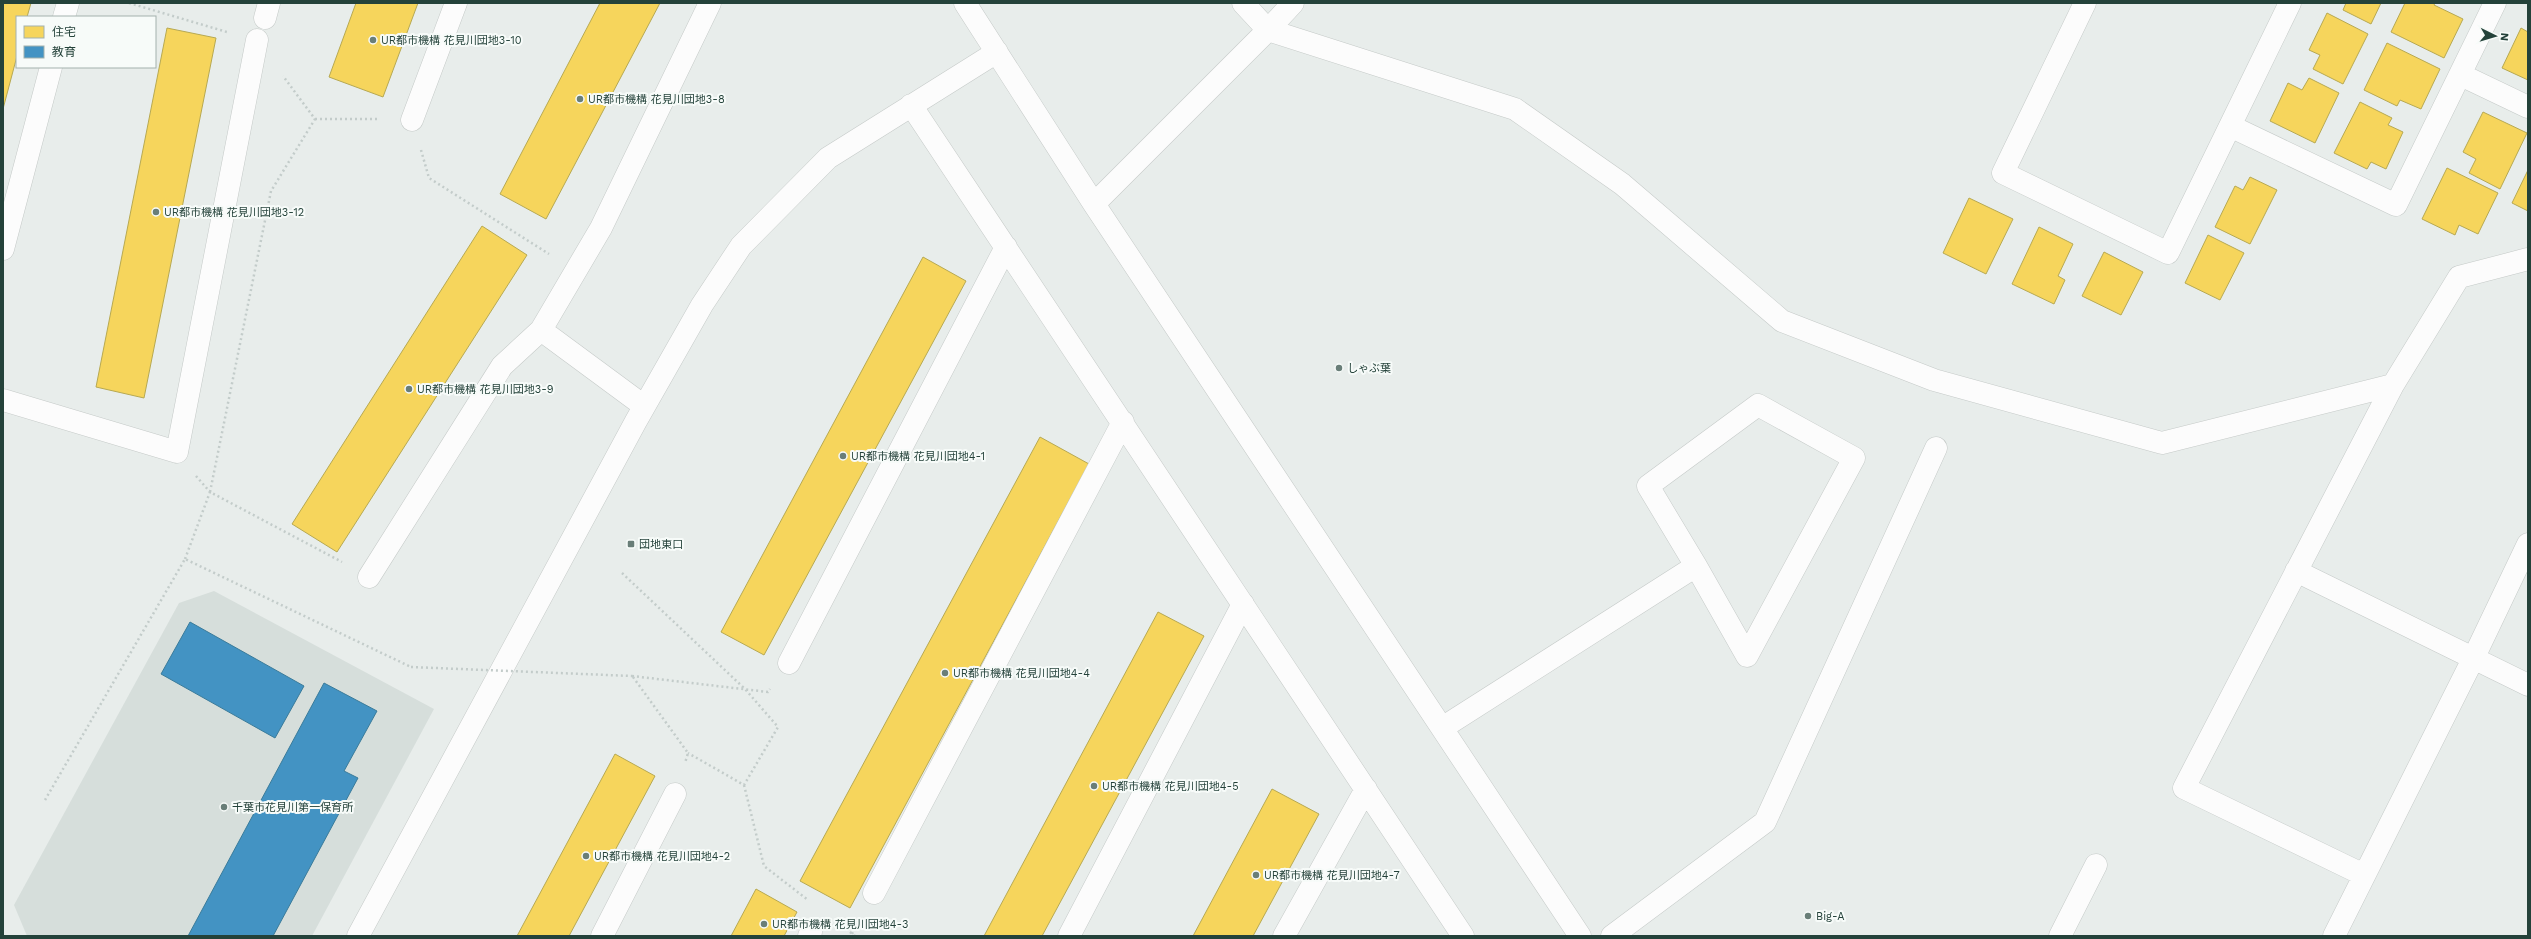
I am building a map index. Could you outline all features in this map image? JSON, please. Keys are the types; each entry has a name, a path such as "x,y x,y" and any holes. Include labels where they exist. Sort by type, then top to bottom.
{"street":[{"path":"64,16 68,3"},
{"path":"412,120 456,3"},
{"path":"368,577 502,366 541,330 601,228 710,3"},
{"path":"965,3 1094,204 1580,936"},
{"path":"1243,3 1268,30 1515,109 1622,184 1782,321 1934,380 2162,443 2392,385"},
{"path":"1094,204 1268,30 1293,3"},
{"path":"2085,3 2003,172 2168,253 2290,3"},
{"path":"2230,126 2396,205 2495,3"},
{"path":"3,400 177,452 257,40"},
{"path":"358,936 644,406 702,305 741,246 828,158 997,52"},
{"path":"3,249 51,68"},
{"path":"2461,75 2528,107"},
{"path":"912,104 1463,936"},
{"path":"789,663 1006,247"},
{"path":"2364,875 2184,788 2392,385 2459,276 2528,259"},
{"path":"541,330 644,406"},
{"path":"1758,405 1854,458 1747,656 1696,566 1648,486 1758,405"},
{"path":"874,893 1123,422"},
{"path":"1612,936 1765,822 1936,448"},
{"path":"2334,936 2474,657 2528,544"},
{"path":"1442,728 1696,566"},
{"path":"2296,571 2474,657 2528,685"},
{"path":"1069,936 1243,604"},
{"path":"1284,936 1366,789"},
{"path":"602,936 675,794"},
{"path":"2060,936 2096,865"}],"path":[{"path":"129,3 257,40 315,119"},
{"path":"315,119 412,120 429,178 576,271"},
{"path":"45,800 185,559 210,492 271,191 315,119"},
{"path":"210,492 368,577"},
{"path":"185,559 412,667 632,676 768,692 789,663"},
{"path":"622,573 746,689 778,727 744,785 764,866 811,902"},
{"path":"632,676 688,753 744,785"},
{"path":"675,794 688,753"},
{"path":"840,925 855,936"}],"shaded area":[{"name":"千葉市花見川第一保育所","path":"214,591 434,709 312,936 27,936 14,905 179,603"}],"building: 住宅":[{"path":"3,3 31,3 27,16 16,16 16,60 3,109"},
{"name":"UR都市機構 花見川団地3-10","path":"356,3 418,3 383,97 329,77"},
{"name":"UR都市機構 花見川団地3-8","path":"600,3 660,3 546,219 500,194"},
{"path":"2346,3 2381,3 2371,24 2343,10"},
{"path":"2405,3 2435,3 2434,5 2463,19 2444,58 2391,32"},
{"path":"2327,13 2368,34 2343,84 2313,69 2320,55 2309,50"},
{"name":"UR都市機構 花見川団地3-12","path":"167,28 216,38 144,398 96,387"},
{"path":"2521,28 2528,32 2528,80 2502,68"},
{"path":"2387,43 2440,69 2421,109 2400,100 2397,106 2364,90"},
{"path":"2309,78 2339,93 2315,143 2270,121 2288,83 2302,90"},
{"path":"2360,102 2392,118 2388,125 2403,132 2386,169 2371,162 2367,169 2334,153"},
{"path":"2483,112 2527,133 2500,189 2469,173 2476,159 2463,152"},
{"path":"2447,168 2498,193 2478,234 2459,225 2455,235 2422,219"},
{"path":"2528,170 2528,211 2512,203"},
{"path":"2250,177 2277,190 2250,244 2215,227 2235,186 2243,190"},
{"path":"1969,198 2013,219 1986,274 1943,253"},
{"name":"UR都市機構 花見川団地3-9","path":"482,226 527,255 337,552 292,524"},
{"path":"2039,227 2073,244 2058,276 2065,280 2054,304 2012,284"},
{"path":"2208,235 2244,253 2220,300 2185,283"},
{"path":"2104,252 2143,272 2121,315 2082,296"},
{"name":"UR都市機構 花見川団地4-1","path":"923,257 966,281 764,655 721,632"},
{"name":"UR都市機構 花見川団地4-4","path":"1040,437 1089,464 850,908 800,881"},
{"name":"UR都市機構 花見川団地4-5","path":"1158,612 1204,636 1042,936 984,936"},
{"name":"UR都市機構 花見川団地4-2","path":"615,754 655,776 569,936 517,936"},
{"name":"UR都市機構 花見川団地4-7","path":"1272,789 1319,814 1253,936 1193,936"},
{"name":"UR都市機構 花見川団地4-3","path":"756,889 797,912 784,936 731,936"}],"building: 教育":[{"path":"190,622 304,686 275,738 161,674"},
{"path":"324,683 377,711 344,771 358,778 273,936 188,936"}],"place":[{"name":"UR都市機構 花見川団地3-10","path":"373,40"},
{"name":"UR都市機構 花見川団地3-8","path":"580,99"},
{"name":"UR都市機構 花見川団地3-12","path":"156,212"},
{"name":"しゃぶ葉","path":"1339,368"},
{"name":"UR都市機構 花見川団地3-9","path":"409,389"},
{"name":"UR都市機構 花見川団地4-1","path":"843,456"},
{"name":"団地東口","path":"631,544"},
{"name":"UR都市機構 花見川団地4-4","path":"945,673"},
{"name":"UR都市機構 花見川団地4-5","path":"1094,786"},
{"name":"千葉市花見川第一保育所","path":"224,807"},
{"name":"UR都市機構 花見川団地4-2","path":"586,856"},
{"name":"UR都市機構 花見川団地4-7","path":"1256,875"},
{"name":"Big-A","path":"1808,916"},
{"name":"UR都市機構 花見川団地4-3","path":"764,924"}]}
